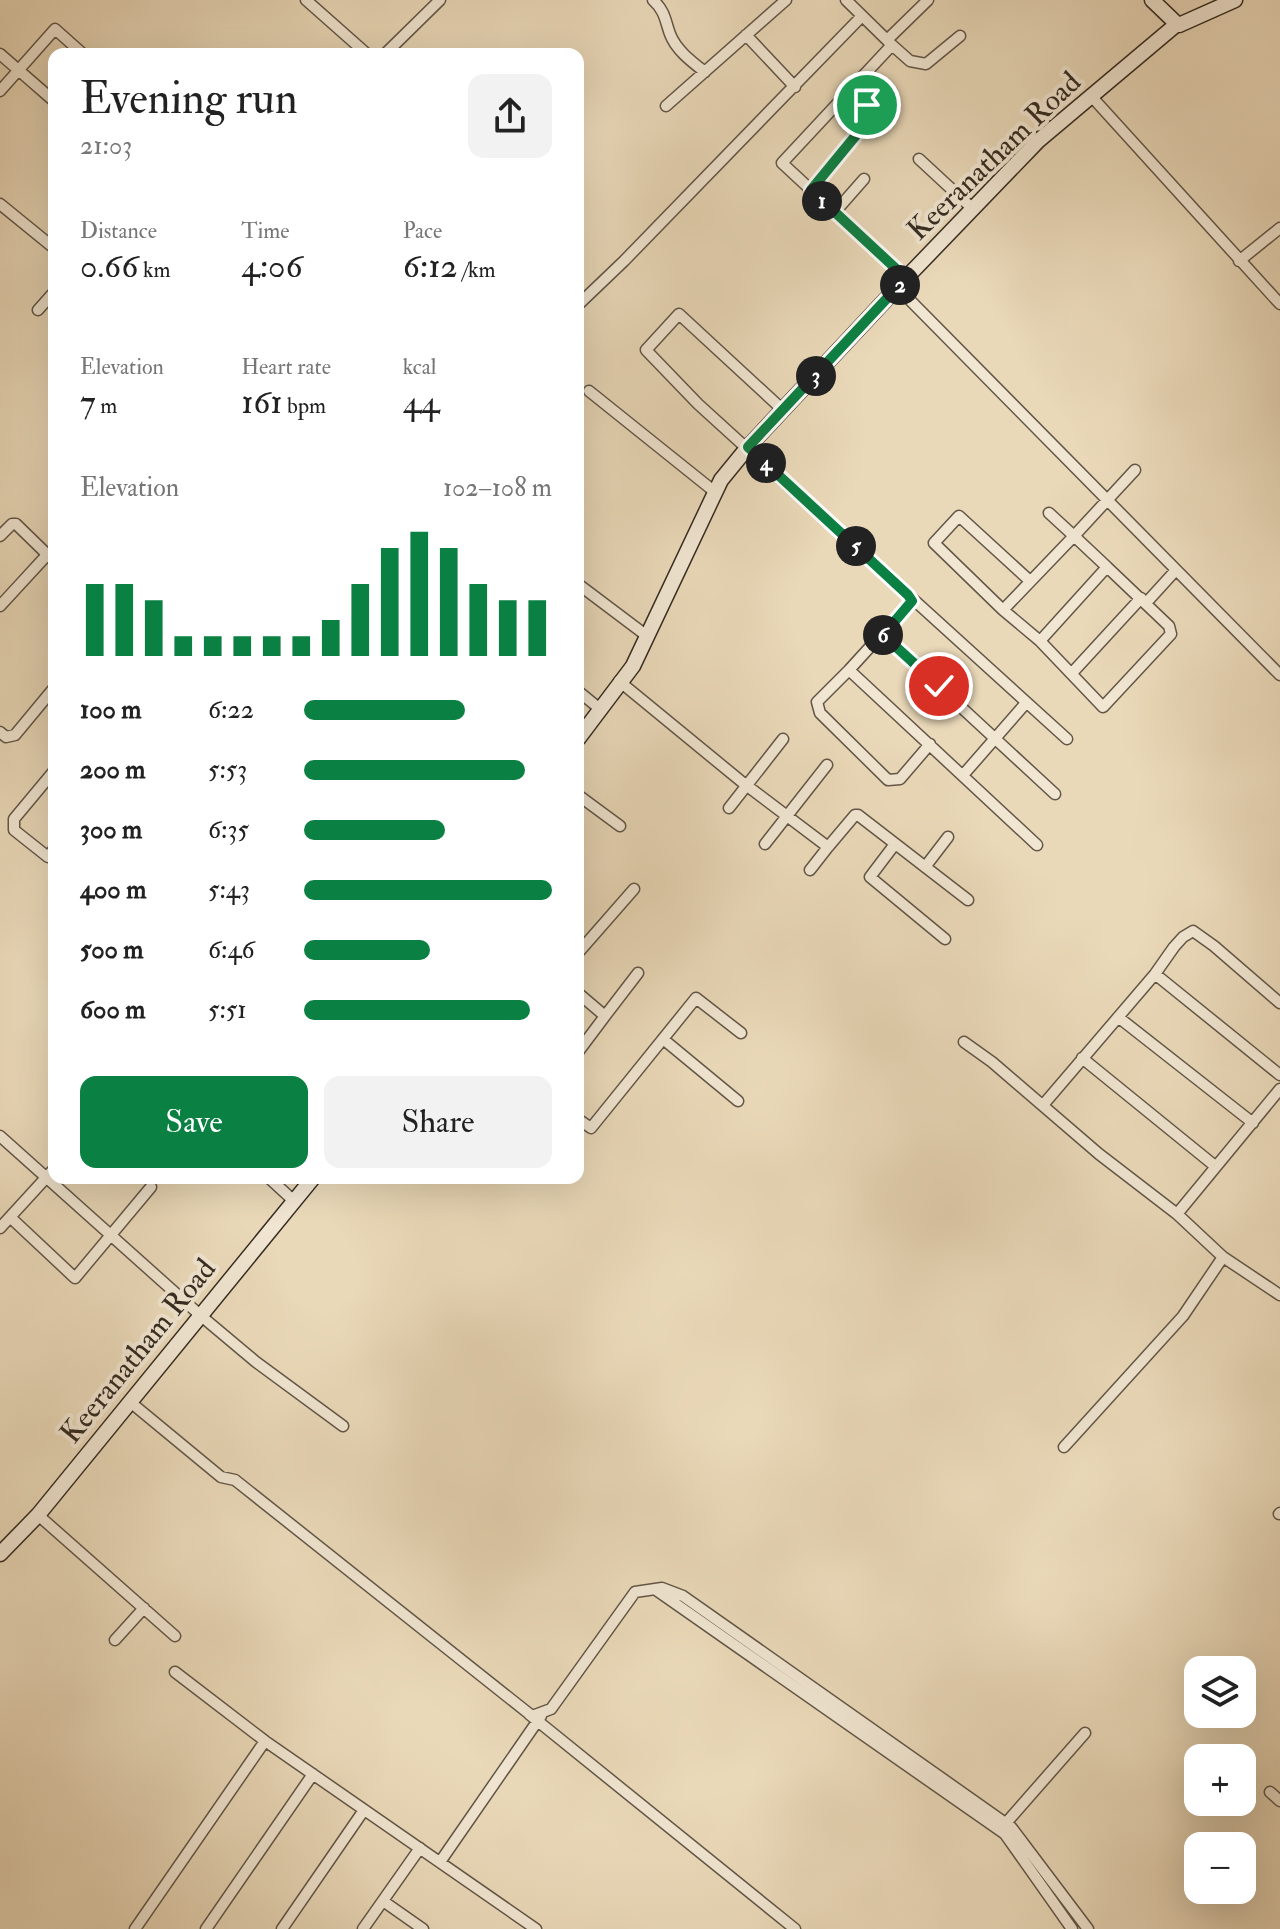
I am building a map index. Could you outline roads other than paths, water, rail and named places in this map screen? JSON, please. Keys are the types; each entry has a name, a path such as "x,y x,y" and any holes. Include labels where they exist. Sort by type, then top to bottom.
{"street":[{"path":"306,0 360,48"},
{"path":"391,48 440,0"},
{"path":"653,0 667,18 672,39 705,72"},
{"path":"928,0 782,163 835,212 1107,500 1280,675"},
{"path":"1152,0 1177,24"},
{"name":"Keeranatham Road","path":"584,731 633,666 721,480 748,447 1038,141 1177,24 1206,6 1235,0"},
{"path":"666,106 783,1"},
{"path":"850,1 910,61 926,64 960,36"},
{"path":"584,299 862,16"},
{"path":"0,91 55,29 76,48"},
{"path":"746,35 795,87"},
{"path":"0,54 48,96"},
{"path":"811,190 871,117 867,105 851,89"},
{"path":"1092,97 1280,304"},
{"path":"919,159 973,209"},
{"path":"835,212 864,179"},
{"path":"0,204 48,243"},
{"path":"1239,261 1280,228"},
{"path":"38,310 48,299"},
{"path":"784,411 679,314 646,350 698,404 1067,739"},
{"path":"589,391 715,492"},
{"path":"1003,610 1135,470"},
{"path":"1030,581 959,516 934,543 1040,641 1103,707 1171,634 1169,626 1144,601 1049,513"},
{"path":"0,536 16,524 48,556"},
{"path":"0,606 48,560"},
{"path":"1040,641 1107,567"},
{"path":"1072,673 1176,570"},
{"path":"584,589 647,636"},
{"path":"912,601 817,702 816,707 888,780 900,779 930,744"},
{"path":"883,635 1055,794"},
{"path":"849,670 1037,845"},
{"path":"619,681 747,786 828,847"},
{"path":"0,732 6,737 15,735 48,695"},
{"path":"584,696 600,709"},
{"path":"964,774 1026,703"},
{"path":"729,808 783,739"},
{"path":"765,844 827,765"},
{"path":"48,778 14,819 14,830 48,857"},
{"path":"584,799 620,826"},
{"path":"810,870 855,815 968,900"},
{"path":"925,867 948,837"},
{"path":"895,844 870,877 945,939"},
{"path":"584,946 634,889"},
{"path":"1043,1105 1155,974 1174,947 1193,931 1280,1003"},
{"path":"584,1044 638,973"},
{"path":"1155,974 1280,1075"},
{"path":"584,998 605,1016"},
{"path":"584,1123 591,1128 696,998 741,1033"},
{"path":"1118,1017 1253,1123"},
{"path":"663,1039 738,1101"},
{"path":"964,1042 1177,1214 1223,1257 1280,1295"},
{"path":"1082,1058 1215,1166"},
{"path":"1177,1214 1280,1089"},
{"path":"0,1136 48,1172"},
{"path":"0,1228 48,1175"},
{"path":"61,1184 111,1235 200,1315 256,1362 343,1426"},
{"path":"276,1184 294,1201"},
{"name":"Keeranatham Road","path":"0,1554 38,1515 308,1184"},
{"path":"10,1217 75,1278 151,1187"},
{"path":"1064,1447 1183,1316 1223,1257"},
{"path":"129,1401 221,1477 235,1480 527,1713 540,1717 795,1929"},
{"path":"38,1515 175,1636"},
{"path":"654,1589 1005,1834 1072,1929"},
{"path":"440,1862 540,1717 551,1709 628,1599 635,1592 671,1590 1006,1823 1023,1841 1088,1929"},
{"path":"115,1640 144,1608"},
{"path":"175,1672 265,1741 532,1928"},
{"path":"1006,1823 1085,1733"},
{"path":"135,1929 265,1741"},
{"path":"206,1929 313,1774"},
{"path":"1270,1792 1280,1801"},
{"path":"282,1929 364,1810"},
{"path":"363,1929 420,1848"},
{"path":"383,1901 423,1929"}]}
